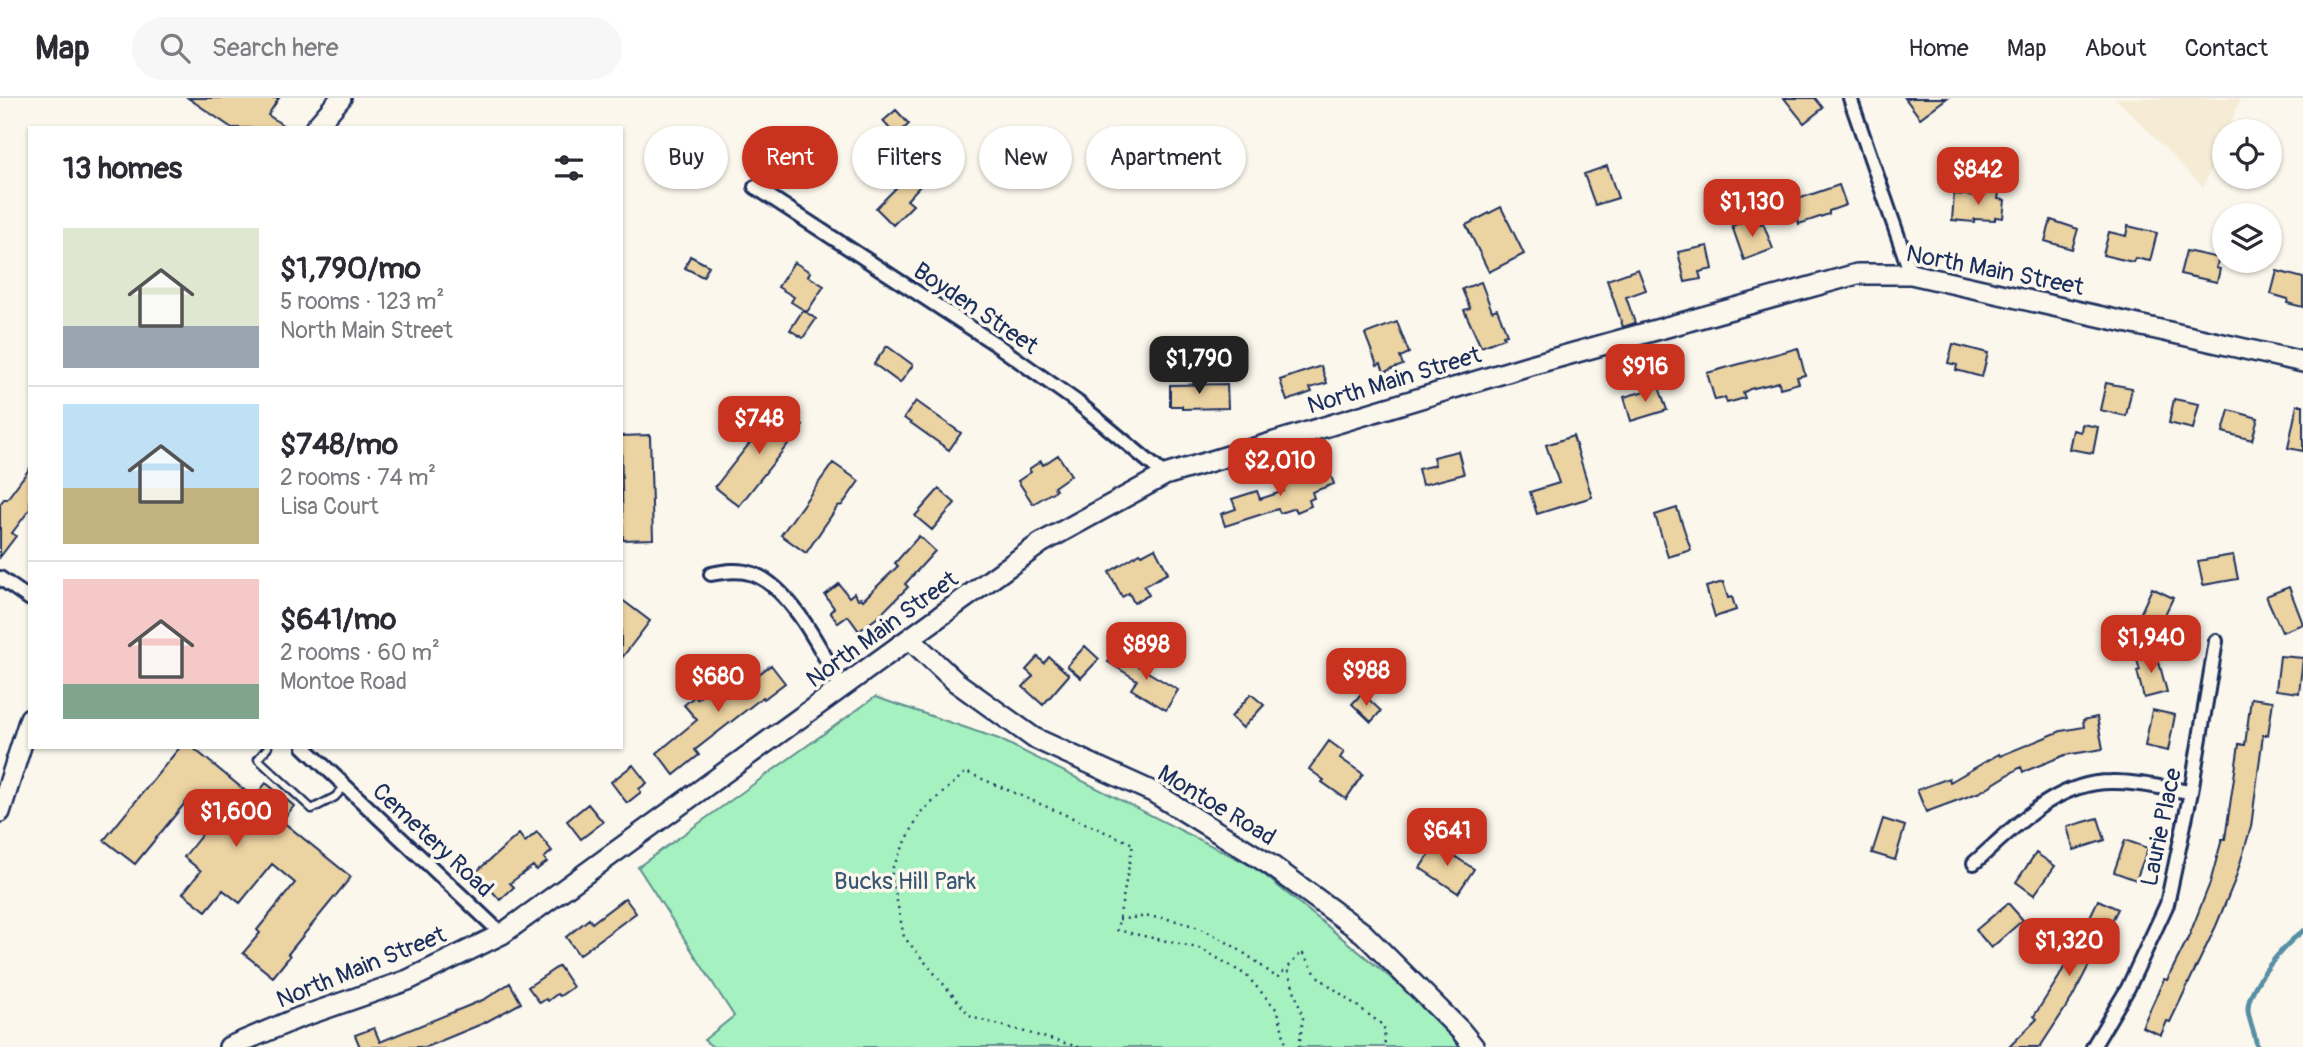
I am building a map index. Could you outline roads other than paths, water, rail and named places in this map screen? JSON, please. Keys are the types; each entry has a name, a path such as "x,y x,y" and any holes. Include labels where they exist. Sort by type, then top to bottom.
{"main road":[{"path":"317,126 341,98"},
{"name":"North Main Street","path":"229,1047 298,1018 408,980 502,934 1041,543 1165,475 1527,366 1857,274 1911,274 2303,362"},
{"name":"Montoe Road","path":"910,639 956,682 1034,738 1153,792 1272,866 1363,933 1474,1047"},
{"path":"0,812 28,724"}],"street":[{"path":"1850,98 1911,274"},
{"name":"Boyden Street","path":"758,189 1004,350 1077,402 1165,475"},
{"path":"711,574 730,570 755,575 783,594 812,634 842,688"},
{"path":"0,578 28,598"},
{"name":"Laurie Place","path":"2093,1047 2129,988 2167,904 2191,792 2216,641"},
{"name":"Cemetery Road","path":"306,749 502,934"},
{"path":"1975,863 2040,805 2073,788 2110,782 2191,792"}],"lane":[{"path":"266,749 258,759 312,808 334,797 345,786"}],"waterway":[{"path":"2257,1047 2248,1010 2249,1001 2268,967 2303,931"}],"park label":[{"name":"Bucks Hill Park","path":"905,881"}]}
